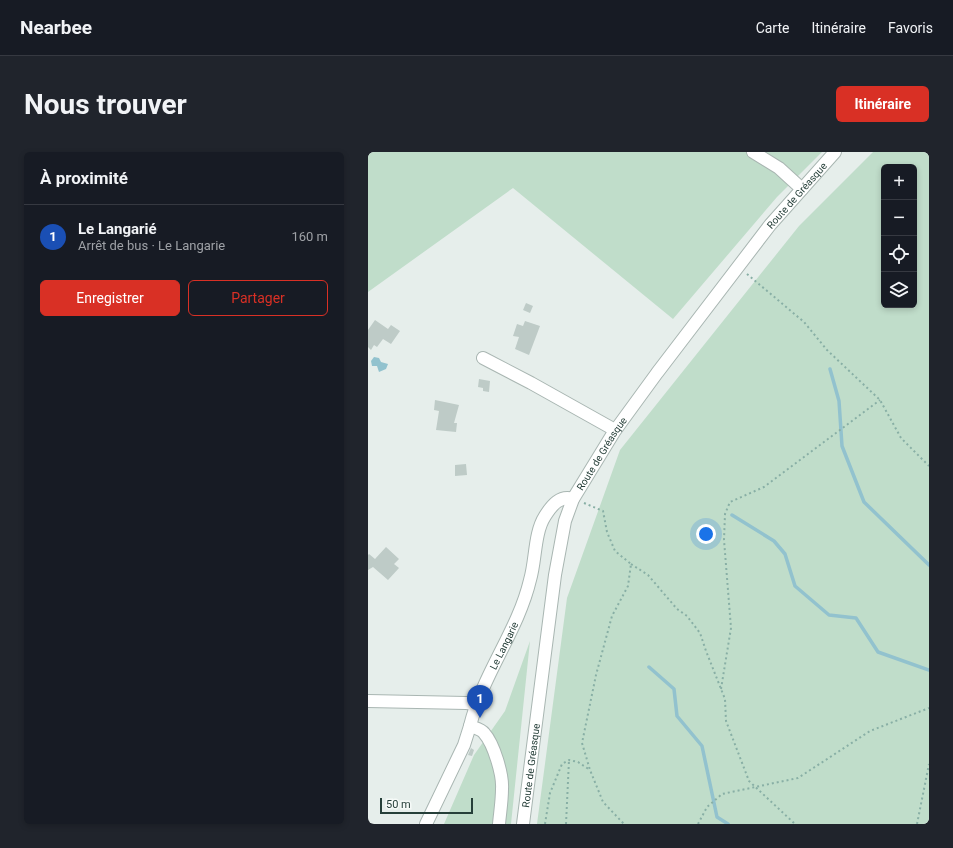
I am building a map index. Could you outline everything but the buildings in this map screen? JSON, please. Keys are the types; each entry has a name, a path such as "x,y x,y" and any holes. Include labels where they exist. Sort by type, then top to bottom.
{"street":[{"path":"753,152 779,168 802,189"},
{"name":"Route de Gréasque","path":"523,824 555,575 565,522 573,499 615,430 738,267 770,225 835,152"},
{"path":"483,358 615,430"},
{"name":"Le Langarie","path":"426,824 464,745 476,704 493,665 523,604 535,561 538,531 550,509 560,500 567,497 573,499"},
{"path":"368,701 476,704"},
{"path":"470,726 485,734 494,752 500,771 502,789 499,824"}],"path":[{"path":"738,267 804,322 827,350 880,400 901,438 929,466"},
{"path":"721,689 731,628 724,540 725,514 730,502 764,487 880,400"},
{"path":"573,499 603,511 607,532 615,552 630,564 648,575 677,609 687,616 700,633 725,699 726,721 749,782 795,824"},
{"path":"624,824 603,802 590,770 582,743 596,675 612,616 628,586 630,564"},
{"path":"698,824 707,807 722,794 798,778 870,731 929,708"},
{"path":"545,824 550,794 562,764 569,760 578,762 590,770"},
{"path":"566,824 569,760"},
{"path":"917,824 929,764"}],"green space":[{"path":"368,152 822,152 777,197 673,319 513,188 368,292"},
{"path":"873,152 929,152 929,824 537,824 567,598 620,450 799,226"},
{"path":"530,641 511,824 444,824 474,755 505,711"}],"water":[{"path":"374,357 379,358 381,362 388,364 386,369 379,372 377,366 372,366 371,361"}],"waterway":[{"path":"830,369 839,401 842,446 864,502 929,565"},
{"path":"732,515 774,541 785,554 795,586 829,615 856,618 878,652 929,670"},
{"path":"649,667 674,689 677,716 702,746 717,817 728,824"}],"place":[{"name":"Le Langarié","path":"480,718"}]}
